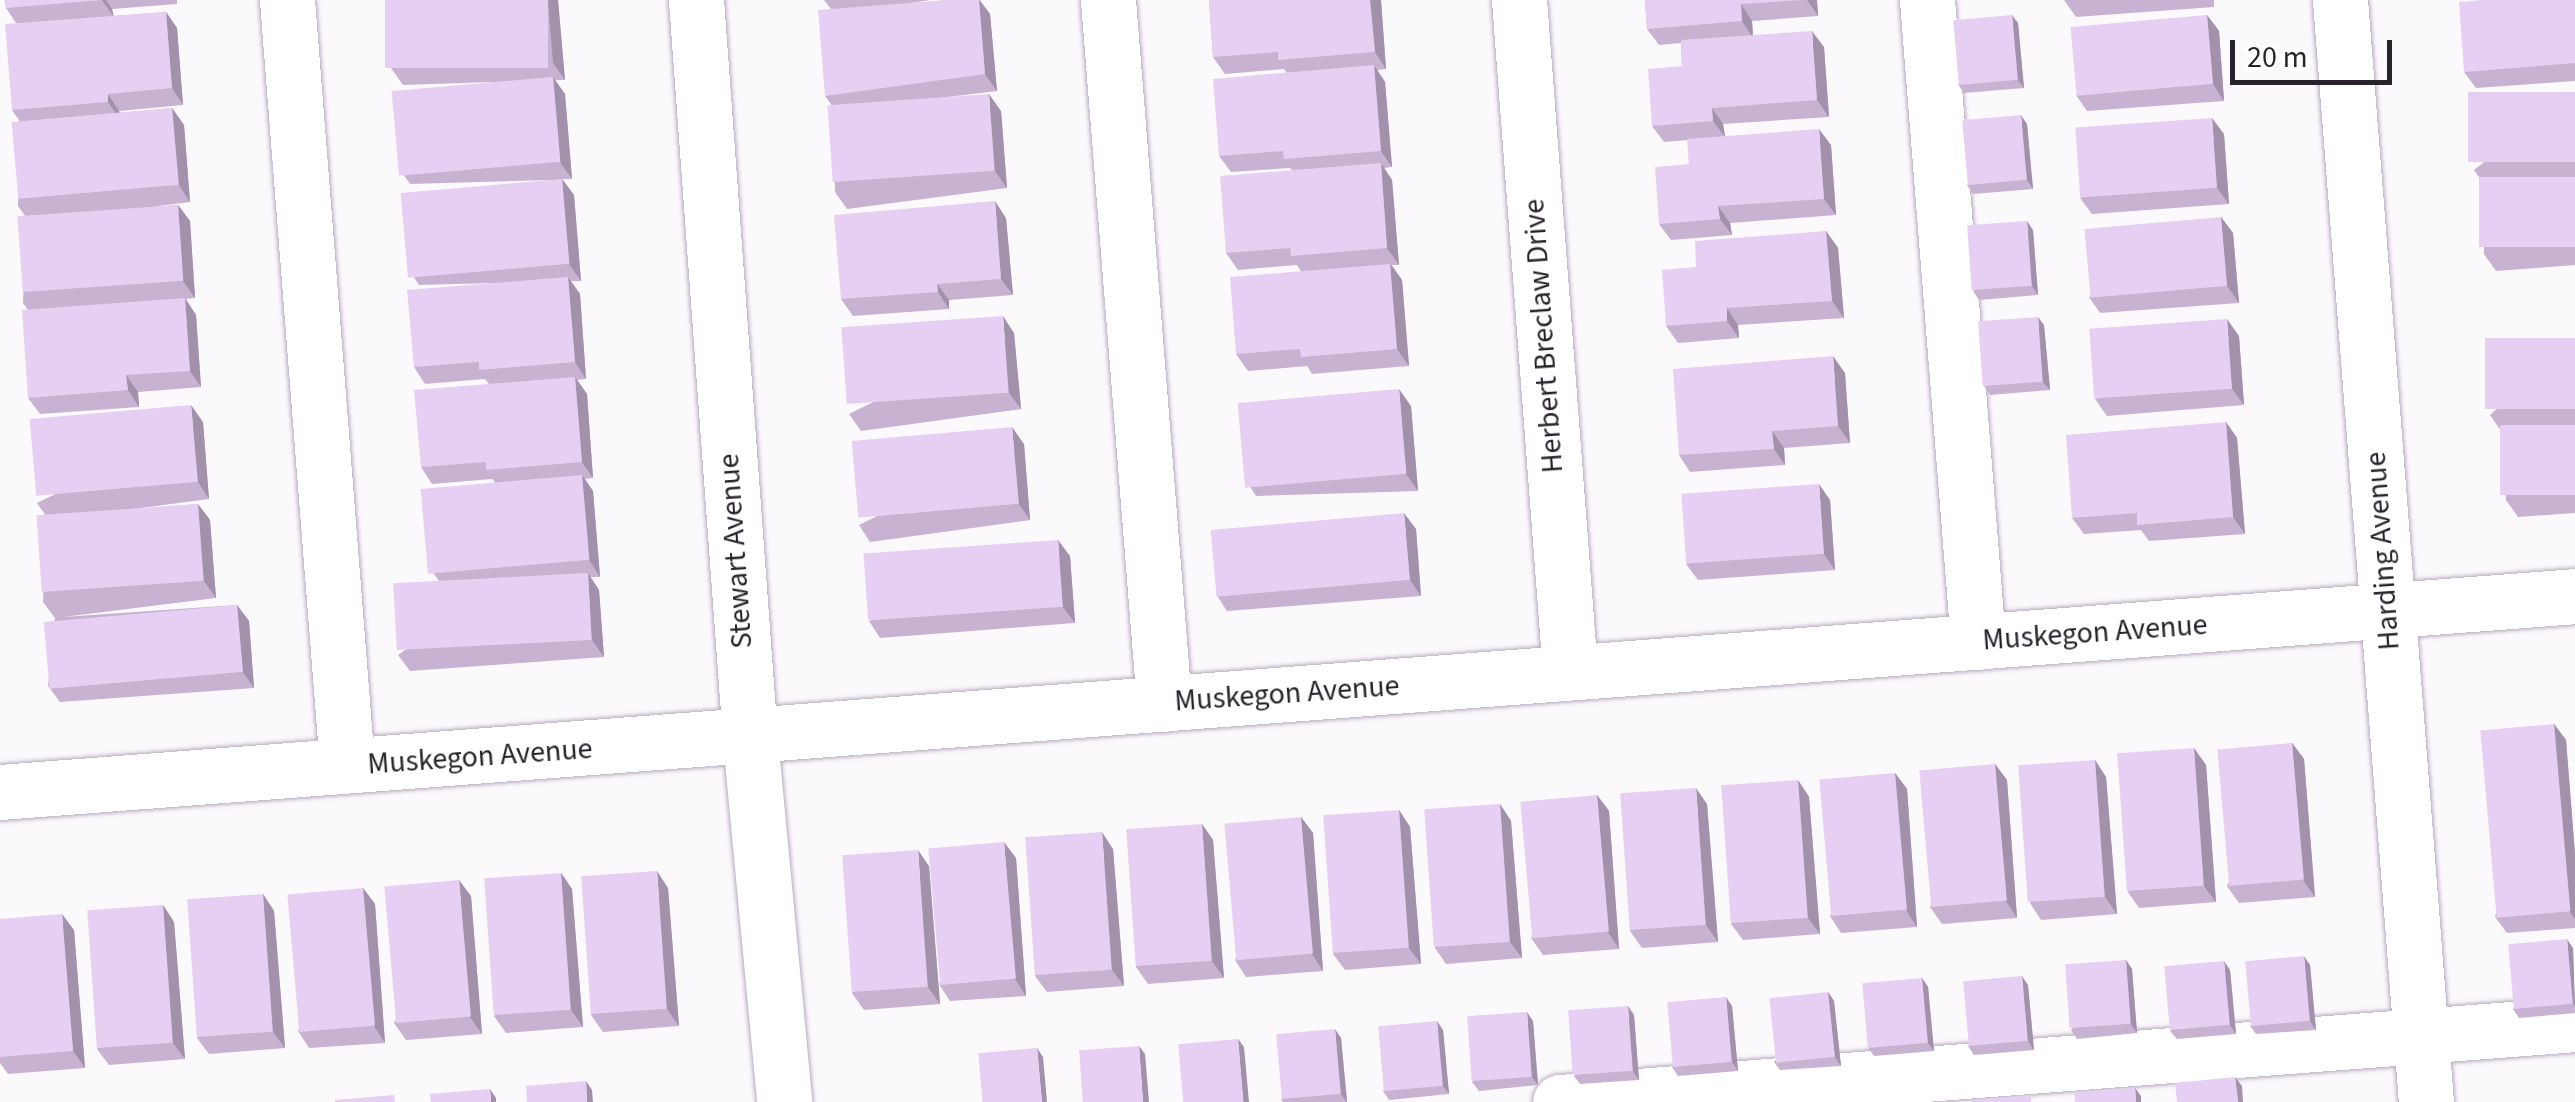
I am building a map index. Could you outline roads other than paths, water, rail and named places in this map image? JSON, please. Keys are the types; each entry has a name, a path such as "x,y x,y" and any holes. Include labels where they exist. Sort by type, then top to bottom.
{"street":[{"path":"287,0 347,766"},
{"name":"Stewart Avenue","path":"696,0 750,739 784,1102"},
{"path":"1108,0 1164,704"},
{"name":"Herbert Breclaw Drive","path":"1519,0 1570,672"},
{"path":"1926,0 1978,642"},
{"name":"Harding Avenue","path":"2340,0 2426,1102"},
{"name":"Muskegon Avenue","path":"0,792 750,739 2575,596"},
{"path":"1560,1102 2575,1024"}]}
